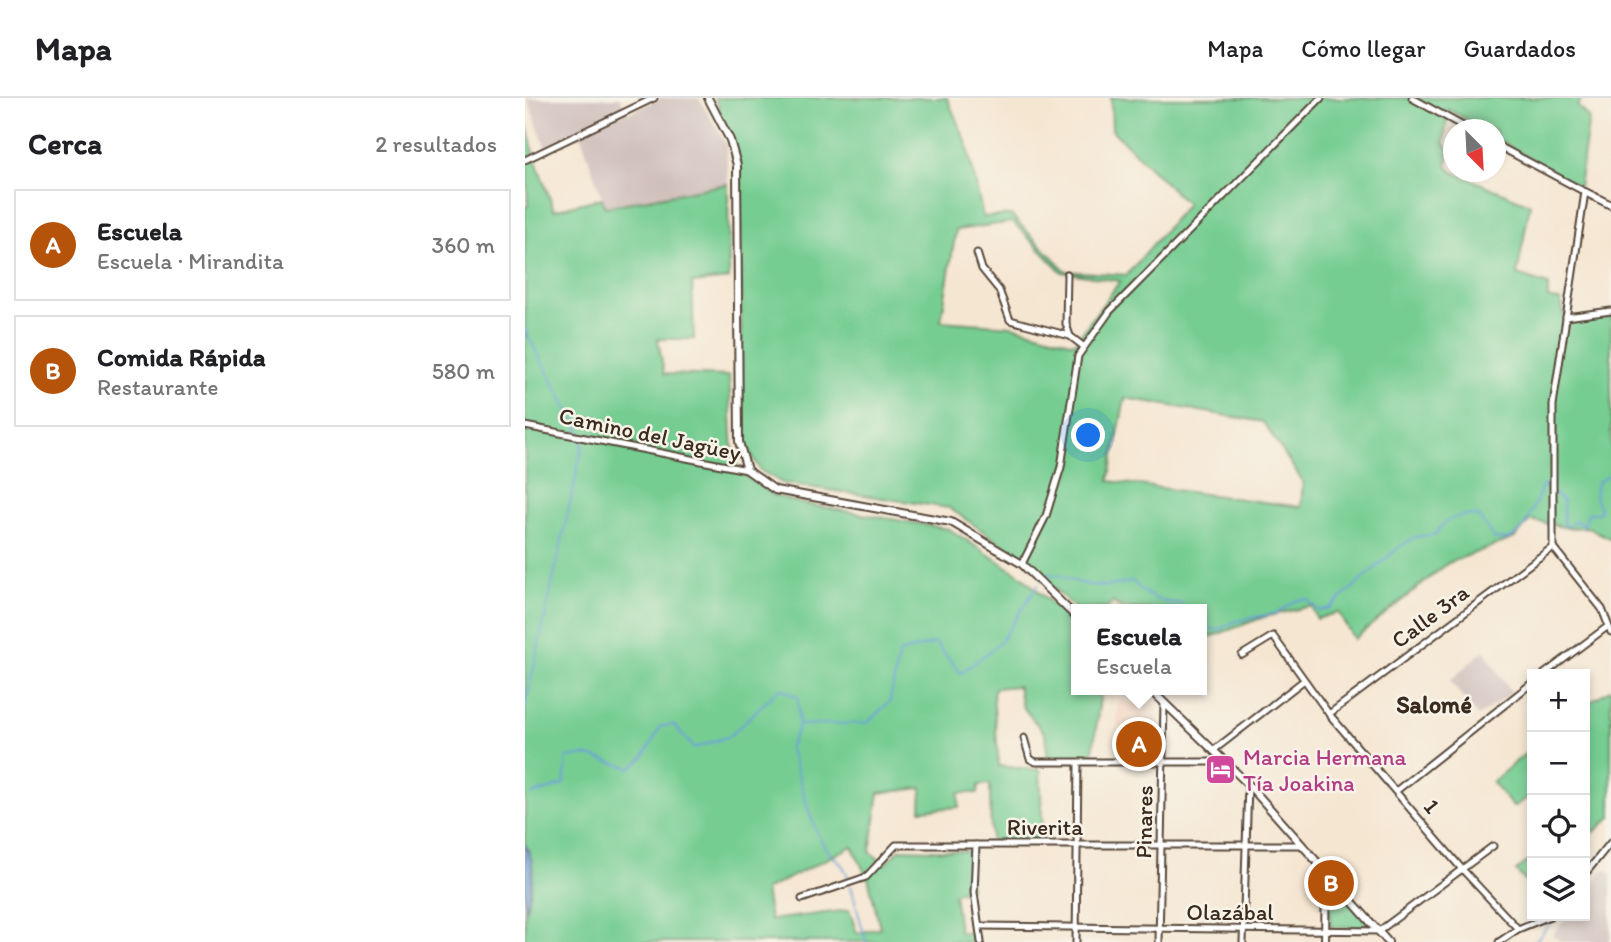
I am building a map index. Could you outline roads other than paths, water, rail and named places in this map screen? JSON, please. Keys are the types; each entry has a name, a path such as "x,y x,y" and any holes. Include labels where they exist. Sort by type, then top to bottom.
{"street":[{"path":"525,160 654,98"},
{"path":"708,98 730,140 737,165 739,442 747,470"},
{"path":"1022,564 1046,516 1061,467 1083,346 1110,311 1321,98"},
{"path":"1412,98 1449,119"},
{"path":"1506,149 1611,205"},
{"path":"1551,669 1609,629 1602,610 1553,547 1553,405 1585,192"},
{"path":"977,253 982,269 999,290 1010,320 1070,336 1083,346"},
{"path":"1067,274 1066,324 1070,336"},
{"path":"1566,317 1611,310"},
{"name":"Camino del Jagüey","path":"525,426 747,470 775,490 801,497 951,522 1022,564 1071,612"},
{"name":"Calle 3ra","path":"1329,714 1553,547"},
{"name":"1","path":"1242,655 1273,636 1329,714 1461,868 1518,929"},
{"path":"1214,750 1303,681"},
{"path":"1396,791 1527,687"},
{"path":"1156,695 1248,784 1305,845 1388,942"},
{"name":"Pinares","path":"1159,942 1164,703"},
{"path":"1024,738 1030,759 1036,762 1227,762"},
{"path":"1076,942 1079,763"},
{"path":"1243,942 1248,784"},
{"path":"1590,868 1611,842"},
{"name":"Riverita","path":"802,899 866,877 896,845 1305,845"},
{"path":"976,845 974,893 981,942"},
{"path":"1380,932 1493,846"},
{"path":"1325,942 1326,870"},
{"path":"1499,942 1518,929 1538,921"},
{"name":"Olazábal","path":"980,926 1380,932"}],"water":[{"path":"525,844 533,869 525,913"}],"waterway":[{"path":"525,330 580,432 583,444 525,707"},
{"path":"1207,628 1218,630 1236,621 1277,613 1297,600 1307,599 1319,611 1330,608 1398,548 1415,537 1436,534 1444,524 1454,518 1478,516 1495,539 1505,540 1521,530 1543,485 1563,501 1564,524 1567,526 1576,521 1584,525 1588,513 1599,513 1600,508 1595,497 1597,483 1611,474"},
{"path":"1041,580 1045,574 1050,574 1099,586 1133,581 1148,595 1182,604"},
{"path":"532,795 564,784 567,758 585,755 631,768 644,757 661,726 674,725 694,748 730,736 780,688 798,697 799,725 867,723 890,701 899,653 935,643 961,673 999,644 1038,585"},
{"path":"799,726 789,748 809,811 824,846 841,864 849,880"},
{"path":"1590,873 1611,848"},
{"path":"851,886 866,942"},
{"path":"1535,942 1552,921"}],"place":[{"name":"Escuela","path":"1139,744"},
{"name":"Marcia Hermana Tía Joakina","path":"1220,770"},
{"name":"Comida Rápida","path":"1331,883"}],"district":[{"name":"Salomé","path":"1434,704"}]}
